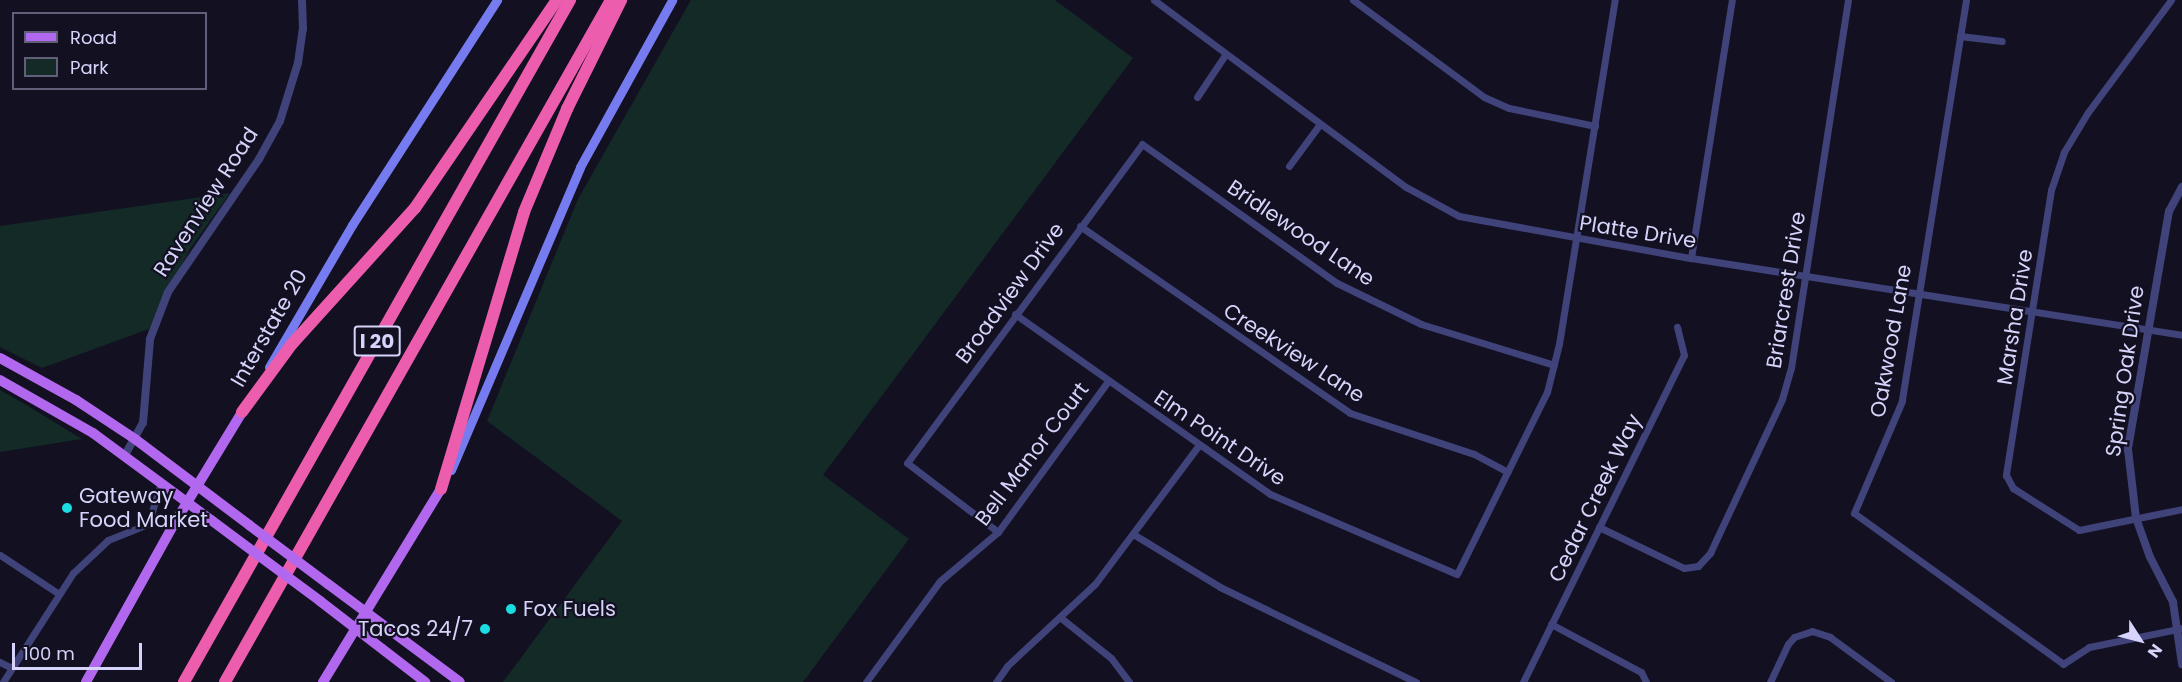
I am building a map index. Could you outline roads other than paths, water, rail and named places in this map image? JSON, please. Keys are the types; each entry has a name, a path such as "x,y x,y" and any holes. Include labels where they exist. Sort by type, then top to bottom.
{"highway":[{"path":"242,412 292,344 415,208 557,0"},
{"name":"I 20","path":"184,682 570,0"},
{"name":"I 20","path":"225,682 611,0"},
{"path":"441,489 524,212 567,109 621,0"}],"main road":[{"name":"Interstate 20","path":"86,682 187,503 352,225 497,0"},
{"path":"323,682 441,489 468,436 580,167 672,0"},
{"path":"0,358 135,440 460,682"},
{"path":"0,380 125,455 425,682"}],"street":[{"name":"Ravenview Road","path":"125,455 143,423 150,339 157,321 184,264 259,159 280,121 298,63 303,30 302,0"},
{"name":"Platte Drive","path":"1154,0 1225,55 1406,187 1459,216 1691,258 2182,335"},
{"path":"1353,0 1484,97 1509,108 1595,126"},
{"path":"1508,472 1547,392 1554,365 1616,0"},
{"path":"1691,258 1732,0"},
{"name":"Briarcrest Drive","path":"1599,527 1684,568 1698,566 1710,553 1782,399 1791,368 1848,0"},
{"name":"Oakwood Lane","path":"1966,0 1898,416 1854,513 2063,664 2089,647 2180,628"},
{"path":"2157,0 2168,3"},
{"name":"Marsha Drive","path":"2168,3 2088,112 2064,152 2051,190 2006,475 2013,488 2079,530 2182,509"},
{"path":"1960,36 2002,40"},
{"path":"1197,97 1225,55"},
{"path":"1289,166 1320,124"},
{"name":"Broadview Drive","path":"998,532 907,463 1142,144"},
{"name":"Bridlewood Lane","path":"1142,144 1337,283 1421,324 1554,365"},
{"name":"Spring Oak Drive","path":"2182,187 2169,211 2128,449 2136,518 2150,557 2173,602 2180,628 2182,664"},
{"name":"Creekview Lane","path":"1080,226 1350,413 1474,454 1508,472"},
{"name":"Elm Point Drive","path":"1015,314 1270,495 1457,574 1508,472"},
{"name":"Cedar Creek Way","path":"1523,682 1684,355 1677,327"},
{"name":"Bell Manor Court","path":"866,682 940,581 998,532 1108,381"},
{"path":"996,682 1007,666 1095,584 1200,445"},
{"path":"3,682 59,594 93,551 108,540 148,524 161,483"},
{"path":"1133,534 1220,587 1406,680 1416,682"},
{"path":"0,555 59,594"},
{"path":"1061,618 1103,652 1130,682"},
{"path":"1551,624 1641,672 1646,682"},
{"path":"1770,682 1788,644 1803,633 1822,633 1891,682"},
{"path":"0,662 12,668"}],"place":[{"name":"Gateway Food Market","path":"67,508"},
{"name":"Fox Fuels","path":"511,609"},
{"name":"Tacos 24/7","path":"485,629"}]}
